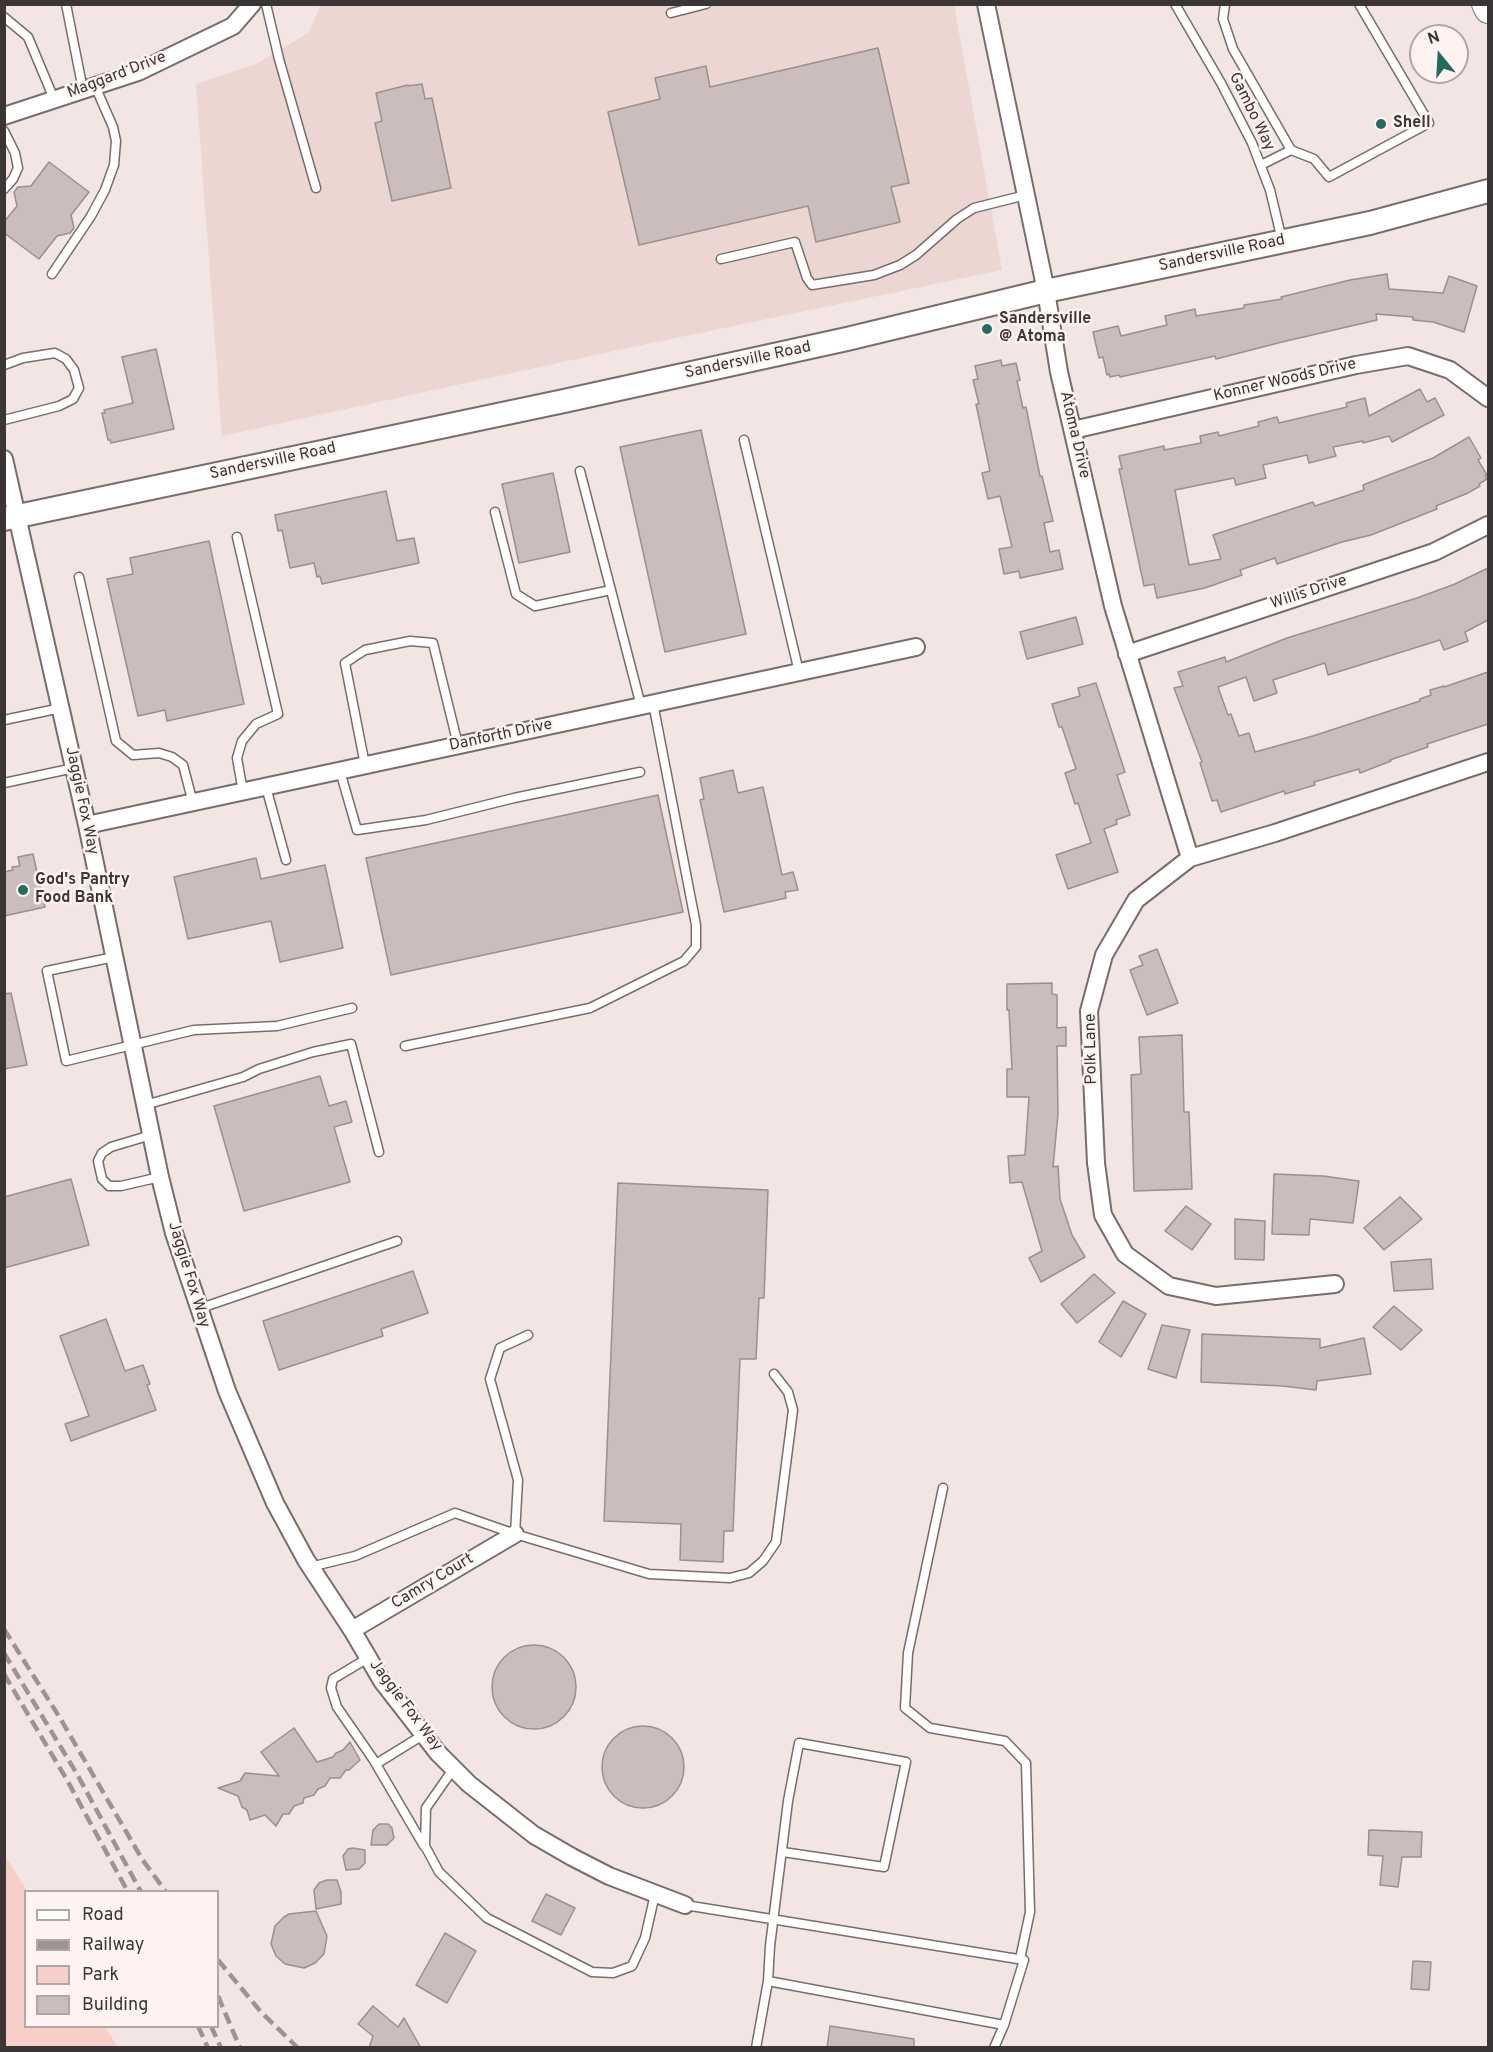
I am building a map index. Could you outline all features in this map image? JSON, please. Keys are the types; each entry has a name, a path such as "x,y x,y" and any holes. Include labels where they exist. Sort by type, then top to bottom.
{"main road":[{"path":"1485,4 1488,10"}],"street":[{"name":"Maggard Drive","path":"4,116 138,72 233,26 252,4"},
{"name":"Atoma Drive","path":"986,4 1046,291 1059,372 1113,606 1190,858"},
{"name":"Sandersville Road","path":"11,517 847,339 1046,291 1370,223 1488,191"},
{"name":"Konner Woods Drive","path":"1073,430 1356,365 1408,356 1450,370 1488,398"},
{"name":"Jaggie Fox Way","path":"4,459 11,517 60,708 87,825 159,1177 198,1309 227,1391 275,1503 310,1567 352,1630 382,1681 423,1735 454,1768 501,1811 534,1835 609,1876 685,1905"},
{"name":"Willis Drive","path":"1127,654 1434,552 1488,525"},
{"name":"Danforth Drive","path":"87,825 916,647"},
{"name":"Polk Lane","path":"1335,1284 1216,1296 1169,1286 1125,1254 1103,1215 1096,1163 1089,1011 1104,955 1136,900 1190,858 1275,833 1488,762"},
{"name":"Camry Court","path":"352,1630 515,1534"}],"lane":[{"path":"52,274 91,216 105,190 114,165 116,141 113,128 89,88 66,4"},
{"path":"266,4 279,59 316,188"},
{"path":"671,13 706,4"},
{"name":"Gambo Way","path":"1175,4 1252,142 1270,190 1282,241"},
{"path":"1225,4 1223,19 1233,49 1291,150 1314,159 1329,177 1429,123 1359,4"},
{"path":"4,17 28,37 54,99"},
{"path":"4,131 15,153 18,168 13,179 4,189"},
{"path":"1261,165 1291,150"},
{"path":"721,259 795,242 807,278 812,285 874,275 900,265 916,255 957,219 974,208 1026,195"},
{"path":"4,365 23,358 55,353 66,359 74,370 79,388 73,399 59,406 4,420"},
{"path":"744,440 799,672"},
{"path":"405,1046 590,1008 684,961 696,947 696,925 647,705 611,590 580,471"},
{"path":"495,512 516,594 535,606 611,590"},
{"path":"237,537 278,714 256,724 242,741 237,758 243,792"},
{"path":"79,577 116,741 133,755 159,753 172,757 183,765 193,803"},
{"path":"365,765 345,663 365,650 410,641 433,643 458,745"},
{"path":"4,720 60,708"},
{"path":"4,783 74,768"},
{"path":"340,771 357,830 426,820 514,798 640,772"},
{"path":"266,787 286,860"},
{"path":"114,957 46,971 66,1061 133,1047 194,1030 277,1026 352,1008"},
{"path":"145,1105 243,1077 259,1069 313,1052 351,1044 379,1152"},
{"path":"151,1135 111,1147 102,1153 98,1161 102,1179 109,1186 121,1186 159,1177"},
{"path":"198,1309 397,1241"},
{"path":"515,1534 518,1480 490,1379 500,1348 528,1335"},
{"path":"310,1567 355,1556 455,1513 515,1534 649,1574 730,1578 748,1573 763,1561 776,1542 793,1410 788,1392 774,1374"},
{"path":"943,1488 908,1653 905,1708 930,1728 1005,1741 1026,1763 1030,1912 1020,1959"},
{"path":"368,1658 333,1679 331,1688 337,1707 376,1764 439,1872 487,1918 592,1972 613,1973 632,1966 645,1938 655,1894"},
{"path":"376,1764 423,1735"},
{"path":"756,2048 768,1981 770,1946 788,1801 799,1743 906,1762 884,1868 783,1852"},
{"path":"425,1846 426,1808 454,1768"},
{"path":"685,1905 1024,1960 1004,2025 994,2048"},
{"path":"768,1981 1004,2025"}],"shaded area":[{"path":"321,5 954,5 1002,270 222,436 196,84 256,64 308,33"}],"green space":[{"path":"4,1854 26,1890 24,1890 24,2028 106,2028 118,2047 5,2047"}],"building":[{"path":"878,48 909,183 891,187 900,222 816,242 808,206 639,245 608,112 660,99 655,78 706,66 710,87"},
{"path":"422,84 425,99 432,98 451,188 392,201 375,123 382,121 376,93"},
{"path":"49,162 89,192 71,215 74,228 70,233 57,236 39,259 4,233 4,222 17,206 14,192 18,187 31,186"},
{"path":"1387,274 1389,289 1443,293 1449,276 1477,286 1464,332 1433,322 1413,320 1413,317 1376,314 1377,320 1216,359 1215,356 1120,377 1119,375 1110,377 1109,374 1107,375 1103,357 1099,358 1093,332 1118,326 1121,336 1167,325 1165,316 1195,309 1196,316 1244,308 1244,305 1282,299 1281,297 1350,280"},
{"path":"156,349 174,429 111,443 108,440 102,413 105,413 104,410 133,403 122,357"},
{"path":"1001,360 1002,366 1016,363 1023,408 1026,407 1040,476 1042,476 1053,521 1044,523 1050,552 1059,550 1063,569 1020,578 1019,571 1004,574 999,549 1012,547 1000,496 988,499 982,473 990,471 973,380 978,379 975,366"},
{"path":"1420,389 1427,402 1435,398 1444,415 1392,442 1389,436 1363,443 1363,441 1333,447 1336,456 1309,463 1307,455 1263,465 1266,478 1236,485 1234,478 1175,490 1189,565 1221,559 1213,535 1313,502 1315,506 1364,490 1363,485 1433,458 1469,437 1481,458 1478,460 1487,475 1485,476 1487,479 1479,484 1480,486 1436,506 1437,509 1371,535 1342,542 1277,564 1275,558 1240,570 1242,575 1205,588 1157,598 1154,584 1144,586 1119,469 1122,469 1119,456 1164,446 1164,450 1201,443 1200,436 1218,432 1219,436 1259,426 1258,422 1277,417 1279,423 1347,407 1346,403 1365,398 1369,416"},
{"path":"701,430 746,634 665,652 620,447"},
{"path":"553,473 570,552 519,563 502,484"},
{"path":"386,491 397,541 414,538 419,563 322,584 320,576 317,577 314,563 290,568 282,530 278,531 275,515"},
{"path":"209,541 244,704 167,721 165,710 138,716 107,579 133,574 130,558"},
{"path":"1488,568 1488,620 1465,632 1468,641 1444,650 1440,640 1328,675 1325,663 1273,680 1277,693 1254,701 1246,677 1218,687 1228,715 1231,714 1239,736 1249,733 1255,752 1313,736 1420,701 1431,695 1430,690 1488,672 1488,724 1427,744 1428,747 1360,773 1359,769 1314,782 1315,785 1285,794 1284,791 1221,812 1217,800 1212,801 1200,763 1202,762 1174,688 1183,686 1178,672 1225,657 1226,662 1287,638 1417,598 1455,584"},
{"path":"1076,617 1083,644 1027,659 1020,632"},
{"path":"1096,683 1125,772 1117,775 1130,815 1116,820 1117,824 1104,829 1118,872 1068,889 1056,855 1091,843 1065,773 1076,769 1052,704 1080,696 1078,688"},
{"path":"733,770 738,793 763,787 782,875 793,872 798,890 785,892 786,898 724,912 700,800 704,799 700,778"},
{"path":"658,795 683,912 391,975 366,858"},
{"name":"God's Pantry Food Bank","path":"33,854 45,907 4,916 4,872 13,870 12,867 20,866 18,857"},
{"path":"256,858 261,879 325,865 343,948 280,962 271,921 188,939 174,877"},
{"path":"1157,949 1178,1003 1147,1015 1130,970 1143,965 1139,956"},
{"path":"1052,983 1052,994 1057,995 1057,1028 1066,1027 1066,1046 1057,1046 1058,1114 1053,1167 1058,1166 1060,1199 1072,1235 1085,1257 1041,1282 1029,1258 1042,1251 1022,1182 1010,1183 1008,1156 1025,1155 1029,1097 1007,1097 1007,1069 1012,1069 1007,984"},
{"path":"11,993 27,1065 4,1069 4,994"},
{"path":"1182,1035 1184,1112 1189,1112 1192,1189 1134,1191 1131,1075 1141,1074 1139,1037"},
{"path":"320,1076 329,1106 346,1101 352,1122 334,1127 350,1182 244,1211 214,1106"},
{"path":"1274,1174 1323,1176 1359,1181 1353,1223 1310,1219 1309,1235 1272,1234"},
{"path":"71,1179 89,1245 4,1268 4,1197"},
{"path":"618,1183 768,1190 764,1298 759,1298 756,1359 740,1359 733,1531 724,1531 723,1562 680,1560 681,1524 604,1521"},
{"path":"1400,1197 1422,1219 1384,1250 1364,1228"},
{"path":"1186,1206 1211,1224 1192,1250 1165,1231"},
{"path":"1235,1219 1265,1221 1264,1260 1235,1259"},
{"path":"1431,1259 1433,1289 1394,1291 1391,1262"},
{"path":"413,1271 428,1313 381,1329 383,1336 279,1370 263,1321"},
{"path":"1094,1274 1115,1293 1077,1323 1061,1304"},
{"path":"1123,1301 1146,1314 1121,1357 1099,1342"},
{"path":"1394,1306 1422,1330 1401,1350 1373,1327"},
{"path":"106,1319 125,1371 143,1365 156,1410 71,1441 65,1424 89,1416 60,1336"},
{"path":"1162,1325 1190,1330 1176,1378 1148,1369"},
{"path":"1202,1334 1320,1339 1320,1348 1364,1338 1371,1374 1317,1381 1316,1390 1201,1382"},
{"path":"534,1645 550,1648 564,1657 573,1671 576,1687 573,1703 564,1717 550,1726 534,1729 518,1726 504,1717 495,1703 492,1687 495,1671 504,1657 518,1648"},
{"path":"635,1726 651,1726 666,1733 677,1744 684,1759 681,1783 672,1796 651,1808 635,1808 620,1801 609,1790 602,1775 602,1759 609,1744 620,1733"},
{"path":"294,1728 317,1762 333,1757 350,1742 360,1760 346,1770 340,1778 330,1778 325,1786 318,1789 314,1795 304,1798 303,1803 294,1806 289,1814 283,1814 276,1826 265,1815 250,1820 238,1796 218,1788 240,1781 245,1773 279,1776 261,1752"},
{"path":"379,1824 388,1824 392,1828 394,1838 387,1845 371,1845 373,1830"},
{"path":"1369,1830 1422,1832 1421,1857 1402,1857 1398,1887 1380,1885 1383,1856 1368,1855"},
{"path":"348,1849 365,1850 365,1863 359,1869 346,1870 343,1856"},
{"path":"337,1880 341,1892 341,1904 316,1909 314,1890 319,1883"},
{"path":"546,1894 575,1908 561,1935 532,1921"},
{"path":"316,1911 327,1936 324,1954 315,1963 304,1968 285,1964 276,1956 271,1944 275,1926 289,1914"},
{"path":"445,1933 476,1951 447,2003 416,1985"},
{"path":"1413,1961 1431,1962 1429,1990 1411,1989"},
{"path":"373,2006 398,2027 404,2018 421,2048 369,2048 373,2036 358,2024"},
{"path":"830,2026 914,2039 914,2048 827,2048"}],"railway":[{"path":"4,1629 60,1718 142,1859 165,1890"},
{"path":"4,1653 77,1774 140,1890"},
{"path":"4,1674 67,1780 127,1890"},
{"path":"219,1961 261,2012 298,2048"},
{"path":"219,1998 240,2048"},
{"path":"199,2028 208,2048"},
{"path":"212,2028 221,2048"}],"place":[{"name":"Shell","path":"1381,124"},
{"name":"Sandersville @ Atoma","path":"987,329"},
{"name":"God's Pantry Food Bank","path":"23,890"}]}
